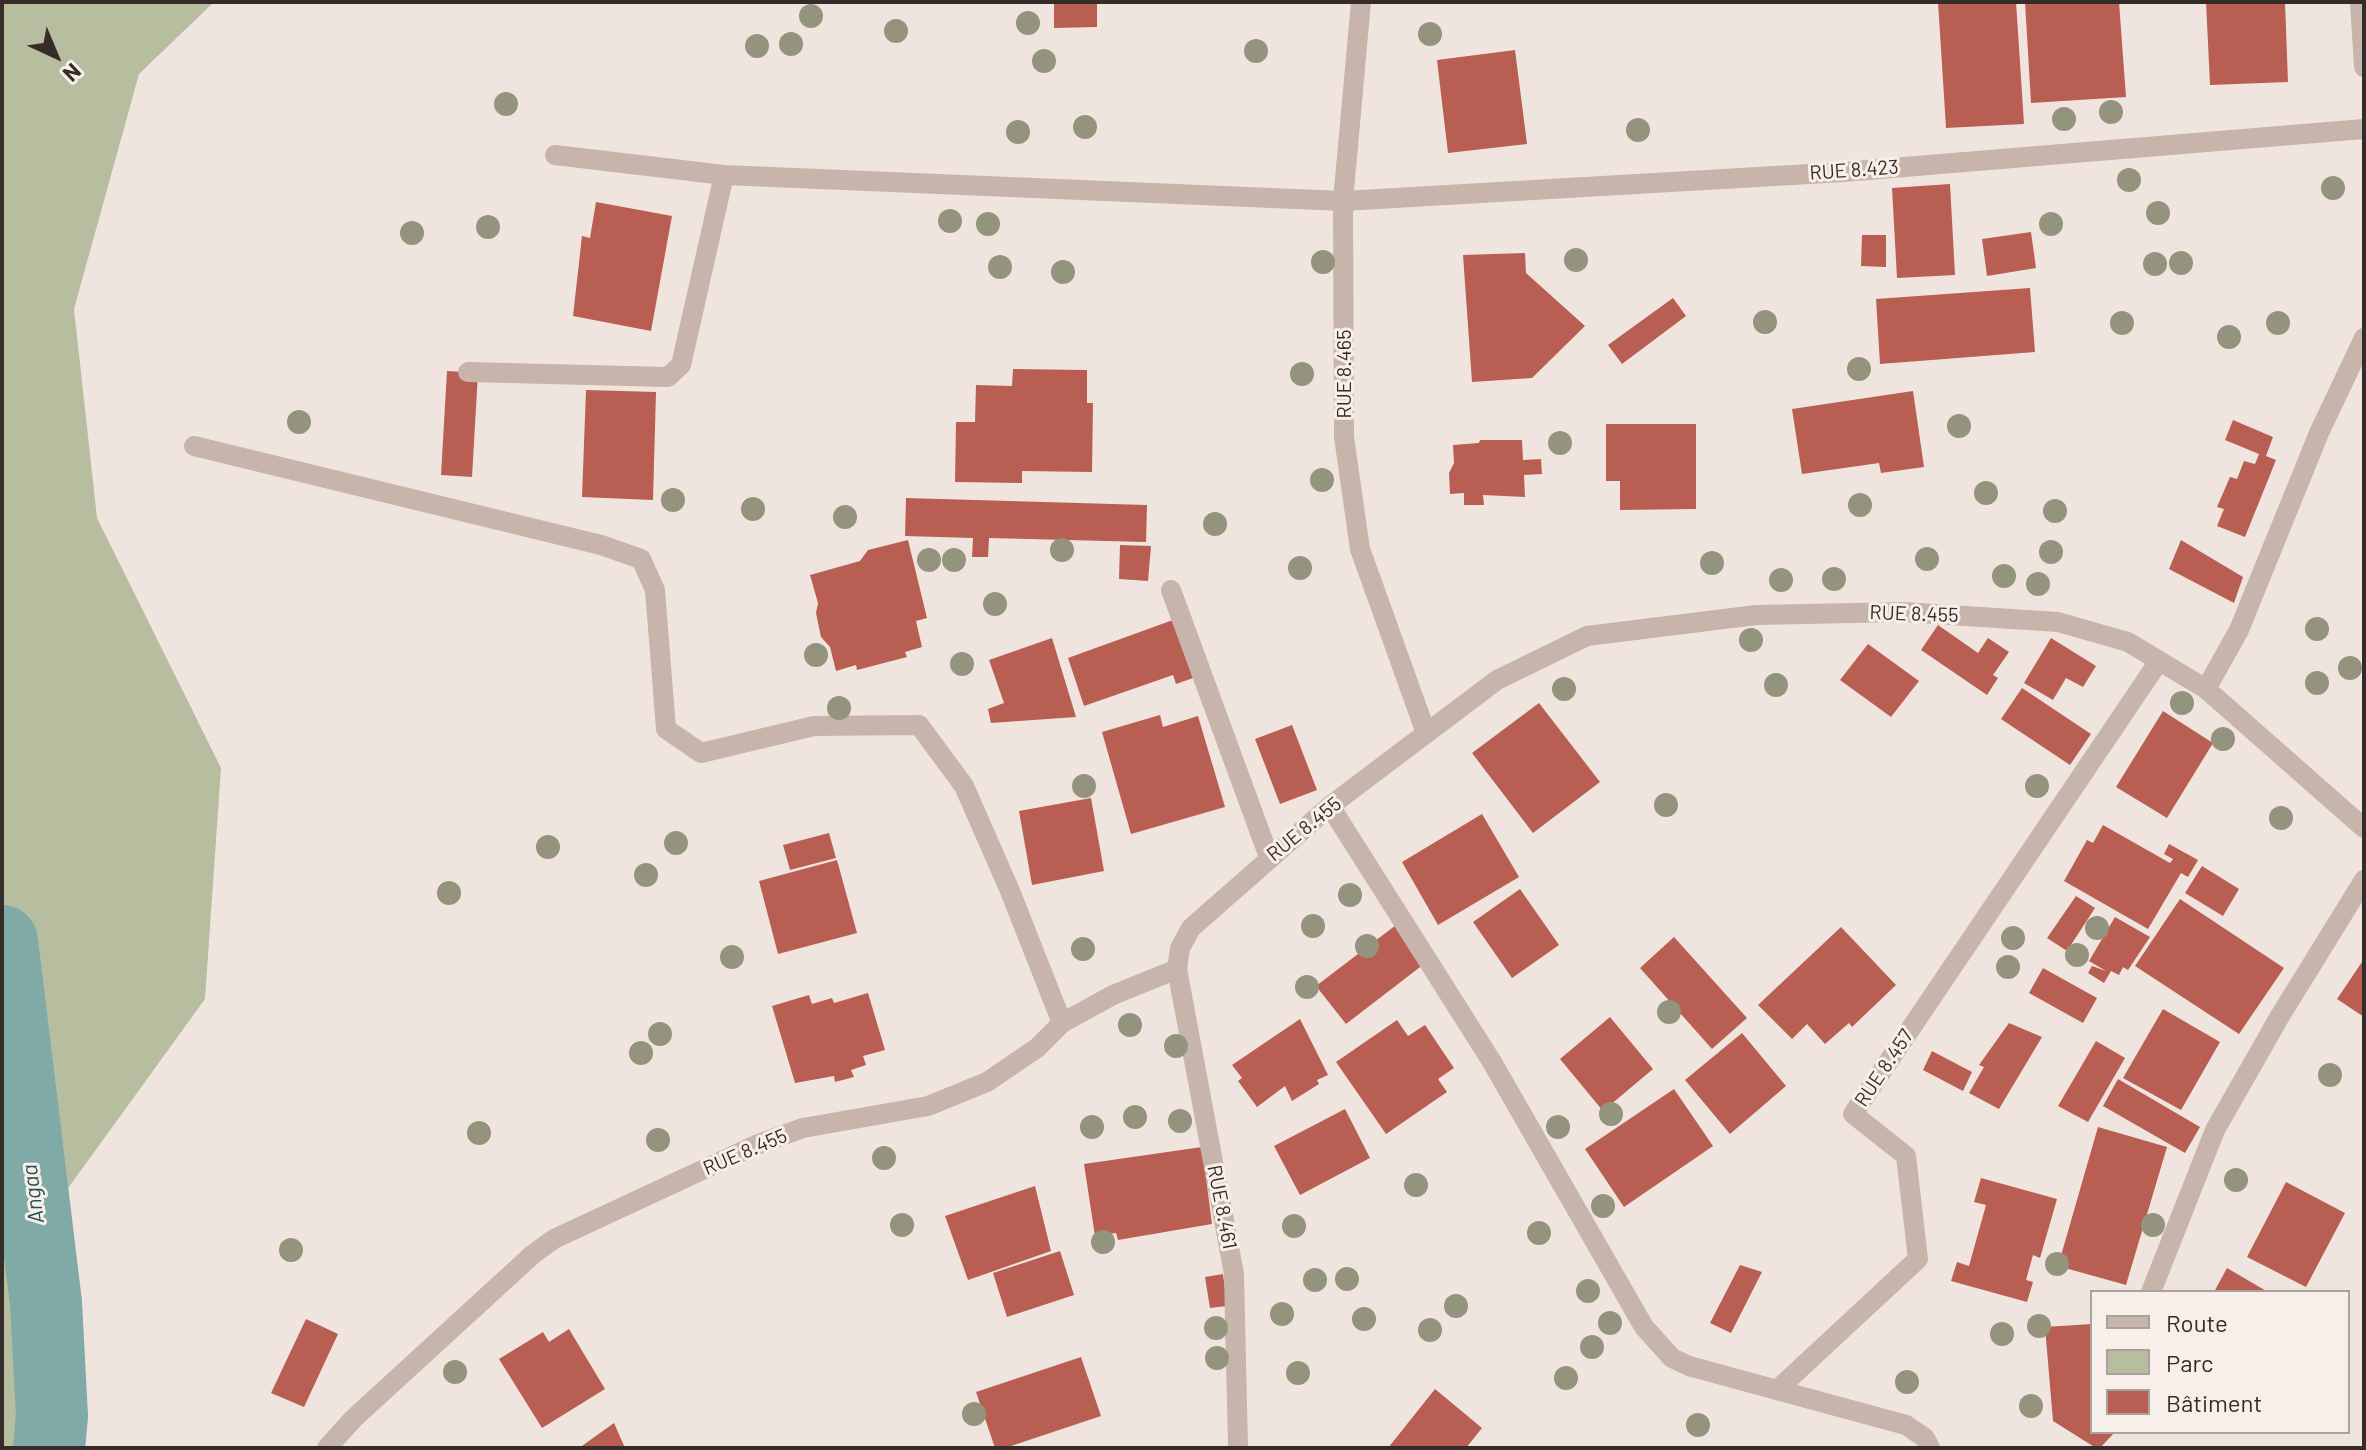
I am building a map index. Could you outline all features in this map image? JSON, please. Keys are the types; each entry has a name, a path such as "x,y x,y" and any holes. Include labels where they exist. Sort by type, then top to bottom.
{"street":[{"name":"RUE 8.465","path":"1361,2 1343,201 1344,437 1360,549 1426,733"},
{"path":"2360,2 2364,67"},
{"name":"RUE 8.423","path":"555,155 724,175 1343,201 1844,172 2364,129"},
{"path":"468,372 668,377 681,365 724,175"},
{"path":"2206,689 2239,630 2319,433 2364,338"},
{"path":"194,446 601,545 641,559 655,590 666,729 701,753 814,726 919,725 964,786 1062,1023"},
{"path":"1171,590 1269,857"},
{"name":"RUE 8.455","path":"327,1448 354,1418 532,1255 554,1239 756,1145 803,1128 928,1106 987,1082 1037,1048 1062,1023 1113,995 1177,969 1180,948 1191,928 1330,806 1497,680 1587,636 1756,615 1903,612 2058,622 2128,642 2206,689 2364,828"},
{"name":"RUE 8.457","path":"1777,1390 1918,1259 1906,1156 1853,1114 2159,661"},
{"path":"1330,806 1492,1062 1644,1327 1672,1358 1689,1366 1906,1425 1925,1438 1930,1448"},
{"path":"2152,1290 2215,1130 2364,880"},
{"name":"RUE 8.461","path":"1177,969 1234,1274 1238,1448"}],"green space":[{"path":"2,2 214,2 139,74 74,309 97,518 221,768 205,999 37,1231 51,1367 48,1448 2,1448"}],"building":[{"path":"1054,2 1097,2 1097,27 1054,28"},
{"path":"1938,2 2016,2 2024,124 1946,128"},
{"path":"2025,2 2119,2 2126,97 2031,103"},
{"path":"2206,2 2285,2 2288,82 2210,85"},
{"path":"1515,50 1527,144 1448,153 1437,60"},
{"path":"1950,184 1955,275 1897,278 1892,188"},
{"path":"596,202 672,216 651,331 573,316 582,236 590,238"},
{"path":"2031,232 2036,268 1987,276 1982,239"},
{"path":"1862,235 1886,235 1886,267 1861,266"},
{"path":"1525,253 1526,273 1585,326 1532,378 1472,382 1463,255"},
{"path":"2030,288 2035,352 1880,364 1876,299"},
{"path":"1673,298 1686,316 1622,364 1608,345"},
{"path":"1013,369 1087,370 1087,403 1093,403 1092,472 1022,471 1022,483 955,482 956,422 975,422 976,385 1012,386"},
{"path":"447,371 478,373 472,477 441,475"},
{"path":"586,390 656,392 653,500 582,497"},
{"path":"1913,391 1924,467 1881,473 1879,463 1802,474 1792,409"},
{"path":"2233,420 2273,437 2266,456 2276,460 2245,537 2217,526 2224,509 2217,507 2230,477 2237,479 2244,461 2255,464 2259,454 2225,440"},
{"path":"1606,424 1696,424 1696,509 1620,510 1620,481 1606,481"},
{"path":"1480,440 1522,440 1523,460 1541,459 1542,474 1524,475 1525,497 1483,495 1484,505 1464,505 1464,493 1450,494 1453,445 1479,443"},
{"path":"906,498 1147,505 1146,542 989,538 988,557 972,557 973,538 905,536"},
{"path":"908,540 927,618 916,621 922,647 905,652 907,657 857,670 856,665 836,671 830,647 821,637 816,613 818,603 810,575 860,561 868,550"},
{"path":"2181,540 2243,577 2234,603 2169,569"},
{"path":"1120,545 1151,546 1148,581 1119,579"},
{"path":"1173,620 1193,678 1176,684 1173,675 1084,706 1068,658"},
{"path":"1938,625 1978,653 1988,638 2009,652 1993,675 1998,678 1987,695 1921,650"},
{"path":"1052,638 1076,717 991,723 988,709 1004,703 989,660"},
{"path":"2051,638 2096,666 2083,687 2066,678 2053,700 2024,683"},
{"path":"1868,644 1919,681 1891,717 1840,680"},
{"path":"2022,688 2091,734 2070,765 2001,719"},
{"path":"1539,703 1600,782 1533,833 1472,753"},
{"path":"2163,711 2213,743 2167,818 2116,787"},
{"path":"1160,715 1163,727 1198,716 1225,807 1131,834 1102,732"},
{"path":"1292,725 1317,790 1280,804 1255,739"},
{"path":"1091,798 1104,871 1032,885 1019,811"},
{"path":"1482,814 1519,877 1438,925 1402,862"},
{"path":"2103,825 2170,863 2173,859 2164,854 2169,844 2198,860 2188,877 2181,873 2148,929 2064,881 2087,840 2093,843"},
{"path":"829,833 836,858 790,870 783,845"},
{"path":"837,860 857,933 778,954 759,881"},
{"path":"2202,866 2239,889 2223,916 2185,893"},
{"path":"1520,889 1559,945 1512,978 1473,922"},
{"path":"2076,896 2095,908 2067,951 2047,938"},
{"path":"2180,899 2284,968 2239,1034 2135,966"},
{"path":"2115,917 2150,937 2128,970 2123,967 2119,975 2111,971 2104,983 2088,973 2092,966 2106,971 2089,961"},
{"path":"1396,925 1424,964 1346,1024 1316,986"},
{"path":"1841,927 1896,985 1852,1027 1849,1023 1825,1044 1807,1024 1792,1039 1758,1005"},
{"path":"1674,937 1747,1018 1712,1049 1640,968"},
{"path":"2364,959 2364,1017 2337,999"},
{"path":"2043,968 2097,998 2083,1023 2029,993"},
{"path":"868,993 885,1050 863,1056 866,1065 851,1070 854,1077 835,1082 834,1076 795,1083 772,1006 809,995 812,1004 832,998 834,1003"},
{"path":"2163,1009 2220,1042 2181,1110 2123,1078"},
{"path":"1610,1017 1653,1069 1603,1111 1560,1059"},
{"path":"1300,1019 1328,1075 1292,1101 1285,1086 1257,1107 1238,1081 1242,1078 1232,1065"},
{"path":"1397,1020 1408,1036 1425,1025 1454,1068 1438,1079 1447,1092 1386,1134 1336,1062"},
{"path":"2009,1023 2042,1037 1999,1109 1969,1093 1984,1067 1979,1065"},
{"path":"1742,1033 1786,1086 1730,1134 1685,1080"},
{"path":"2096,1041 2125,1058 2088,1122 2058,1106"},
{"path":"1932,1051 1972,1072 1963,1091 1923,1070"},
{"path":"2118,1079 2200,1127 2185,1153 2103,1106"},
{"path":"1674,1089 1713,1146 1624,1207 1585,1149"},
{"path":"1345,1109 1370,1158 1300,1195 1274,1146"},
{"path":"2098,1127 2167,1147 2126,1285 2058,1266"},
{"path":"1202,1147 1212,1224 1118,1240 1116,1233 1095,1236 1084,1164"},
{"path":"1981,1178 2057,1199 2040,1258 2033,1255 2026,1280 2033,1282 2027,1302 1951,1281 1957,1262 1969,1266 1986,1205 1974,1202"},
{"path":"2286,1182 2345,1213 2306,1287 2247,1257"},
{"path":"1035,1186 1051,1251 968,1280 945,1216"},
{"path":"1060,1251 1074,1295 1007,1317 993,1273"},
{"path":"1740,1265 1762,1272 1731,1333 1710,1323"},
{"path":"2227,1268 2265,1290 2215,1290"},
{"path":"1223,1274 1227,1306 1210,1308 1205,1277"},
{"path":"306,1319 338,1334 304,1407 271,1393"},
{"path":"2090,1324 2090,1434 2113,1434 2100,1448 2053,1421 2045,1327"},
{"path":"569,1329 605,1389 542,1428 499,1359 543,1332 549,1342"},
{"path":"1081,1357 1101,1416 1005,1448 995,1448 976,1392"},
{"path":"1435,1389 1482,1428 1466,1448 1388,1448"},
{"path":"614,1423 625,1448 579,1448"}],"waterway":[{"name":"Angaa","path":"2,941 46,1303 52,1416 49,1448"}]}
